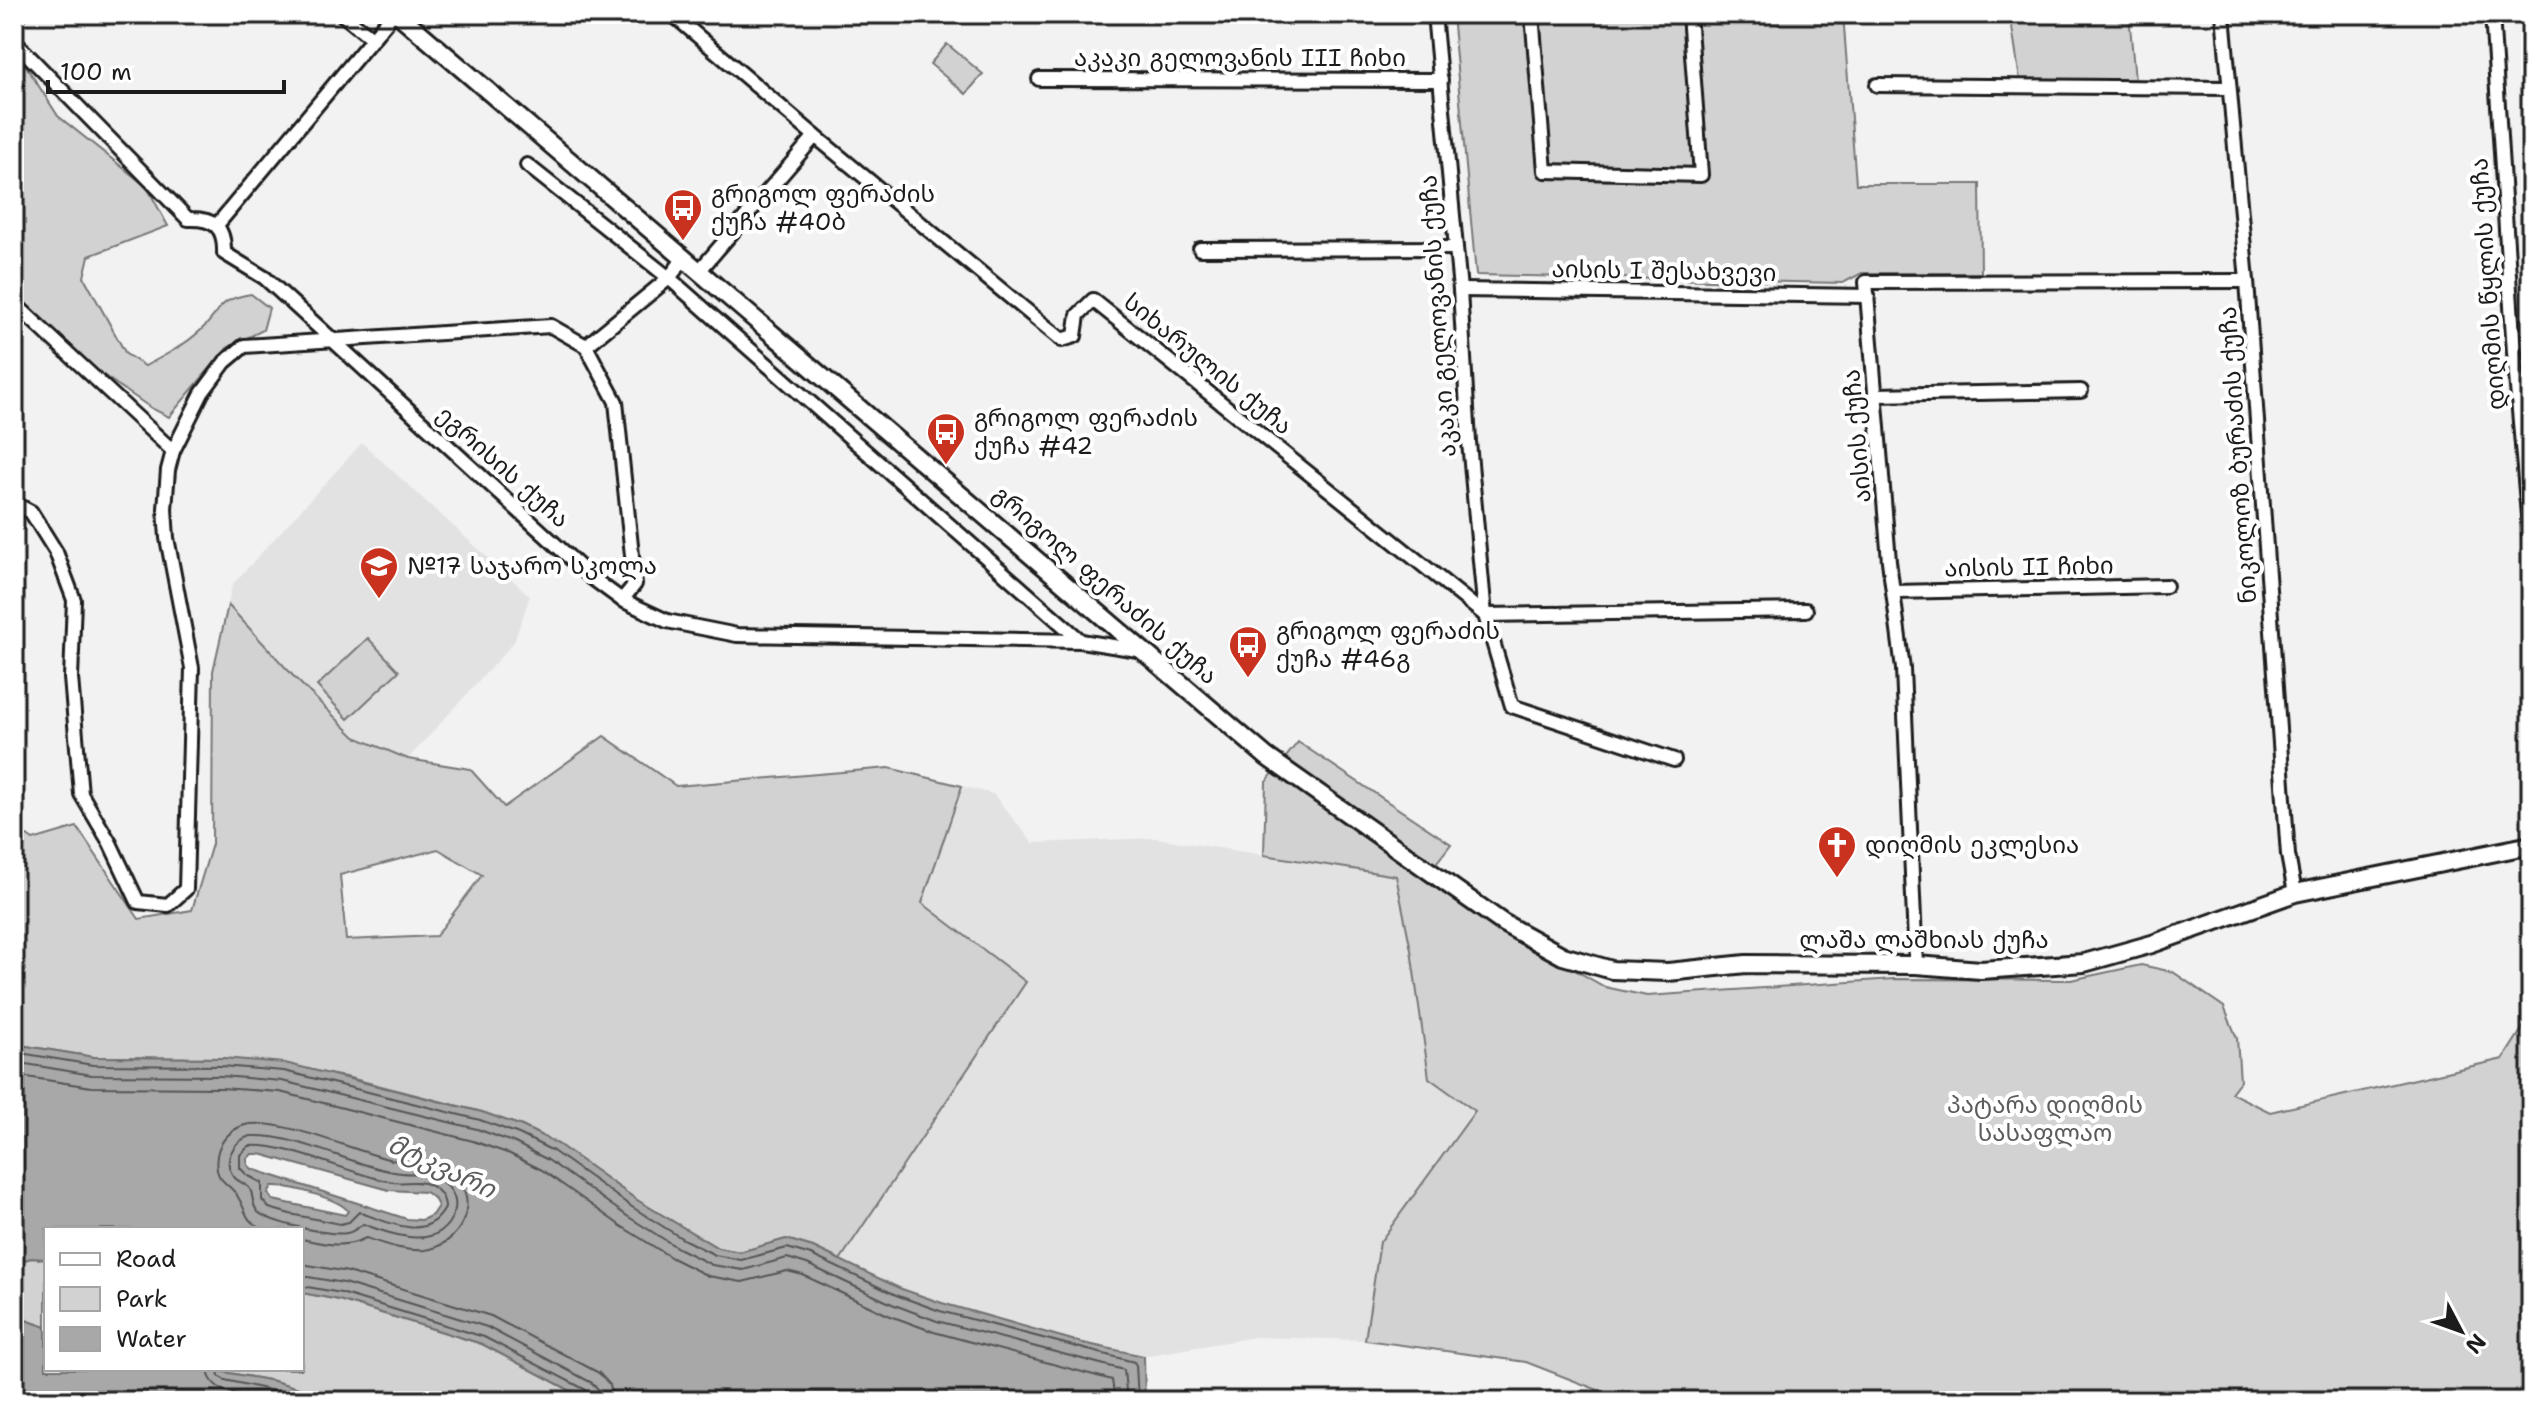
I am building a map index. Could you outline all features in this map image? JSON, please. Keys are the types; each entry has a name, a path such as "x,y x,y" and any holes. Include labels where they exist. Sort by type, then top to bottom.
{"street":[{"path":"14,20 20,14"},
{"path":"342,14 373,39"},
{"path":"14,41 188,219 204,219 217,225 396,14"},
{"name":"გრიგოლ ფერაძის ქუჩა","path":"396,14 1291,775 1503,923"},
{"name":"სიხარულის ქუჩა","path":"672,14 1062,340 1075,336 1078,315 1093,300 1485,615"},
{"name":"აკაკი გელოვანის ქუჩა","path":"1434,14 1460,290 1469,442 1485,615 1512,706 1674,760"},
{"path":"1532,14 1545,171 1701,175 1689,14"},
{"name":"ნიკოლოზ ბურაძის ქუჩა","path":"2223,14 2247,281 2288,855 2295,893"},
{"name":"დიღმის წყლის ქუჩა","path":"2492,14 2514,352 2531,550"},
{"name":"აკაკი გელოვანის III ჩიხი","path":"1039,79 1441,80"},
{"path":"1877,85 2229,88"},
{"path":"700,270 815,136"},
{"path":"527,165 669,278 1081,641"},
{"name":"ეგრისის ქუჩა","path":"217,225 225,239 224,253 265,278 592,578 622,600 667,621 737,635 1081,641 1147,652"},
{"path":"1200,249 1456,248"},
{"path":"586,346 669,278 685,257"},
{"path":"1868,296 1866,282 2247,281"},
{"name":"აისის I შესახვევი","path":"1460,290 1868,296"},
{"name":"აისის ქუჩა","path":"1868,296 1903,669 1916,965"},
{"path":"14,303 173,451"},
{"path":"14,503 31,512 56,552 74,600 71,678 81,794 110,843 138,902 168,905 186,889 192,668 166,524 168,470 173,451 202,393 225,362 244,346 551,326 586,346 616,402 635,584 622,600"},
{"path":"1875,395 2081,391"},
{"name":"აისის II ჩიხი","path":"1894,592 2166,586"},
{"path":"1485,615 1806,610"},
{"name":"ლაშა ლაშხიას ქუჩა","path":"1503,923 1563,956 1612,970 1668,972 1746,964 1916,965 1981,970 2084,963 2152,944 2295,893 2531,845"}],"shaded area":[{"name":"№17 საჯარო სკოლა","path":"362,443 530,596 514,642 408,759 355,737 228,605 232,585"},
{"path":"962,786 993,794 1033,843 1155,838 1396,876 1411,950 1475,1111 1380,1242 1365,1340 1255,1337 1144,1356 1083,1343 942,1304 840,1260 1026,982 921,903"}],"green space":[{"path":"1452,14 1843,14 1856,184 1980,184 1981,273 1862,273 1843,283 1476,275"},
{"path":"2010,14 2129,14 2135,80 2020,80"},
{"path":"947,44 983,74 966,94 930,64"},
{"path":"14,60 26,66 58,116 147,187 168,226 89,256 84,277 126,354 145,366 188,341 225,302 239,296 251,294 269,308 263,330 227,348 169,417 61,346 14,290"},
{"path":"228,605 355,737 408,759 470,769 504,807 604,736 676,786 889,768 962,786 922,903 1026,982 840,1260 786,1239 740,1252 718,1248 637,1200 558,1144 522,1126 482,1112 346,1077 222,1058 94,1057 14,1044 14,848 19,846 14,843 14,827 33,840 77,827 139,919 192,910 212,844 213,671","holes":["438,849 482,875 436,936 346,940 340,875"]},
{"path":"368,638 399,671 348,719 317,686"},
{"name":"პატარა დიღმის სასაფლაო","path":"1298,742 1451,844 1424,879 1468,910 1605,987 1647,996 1894,979 2071,980 2141,965 2173,972 2224,1007 2237,1038 2240,1081 2231,1093 2270,1112 2503,1059 2531,1015 2531,1401 1626,1401 1526,1362 1365,1340 1380,1242 1475,1111 1429,1078 1411,950 1396,876 1264,855 1266,782"},
{"path":"31,1258 44,1259 44,1326 14,1316 14,1263"},
{"path":"304,1293 339,1300 482,1344 590,1401 343,1401 274,1381 218,1371 304,1371"}],"water":[{"name":"მტკვარი","path":"14,1044 94,1057 222,1058 285,1063 482,1112 522,1126 558,1144 637,1200 718,1248 740,1252 786,1239 813,1247 899,1288 942,1303 1083,1343 1144,1356 1145,1401 590,1401 482,1344 339,1300 304,1293 304,1227 44,1227 44,1259 31,1258 14,1263","holes":["252,1154 260,1154 389,1190 425,1192 434,1198 438,1206 432,1215 422,1220 407,1219 252,1169 247,1159","272,1186 290,1188 335,1202 348,1211 345,1215 273,1200 268,1193"]},
{"path":"14,1316 44,1326 44,1371 218,1371 274,1381 343,1401 14,1401"}],"place":[{"name":"გრიგოლ ფერაძის ქუჩა #40ბ","path":"683,242"},
{"name":"გრიგოლ ფერაძის ქუჩა #42","path":"946,466"},
{"name":"№17 საჯარო სკოლა","path":"379,600"},
{"name":"გრიგოლ ფერაძის ქუჩა #46გ","path":"1248,679"},
{"name":"დიღმის ეკლესია","path":"1837,879"}]}
